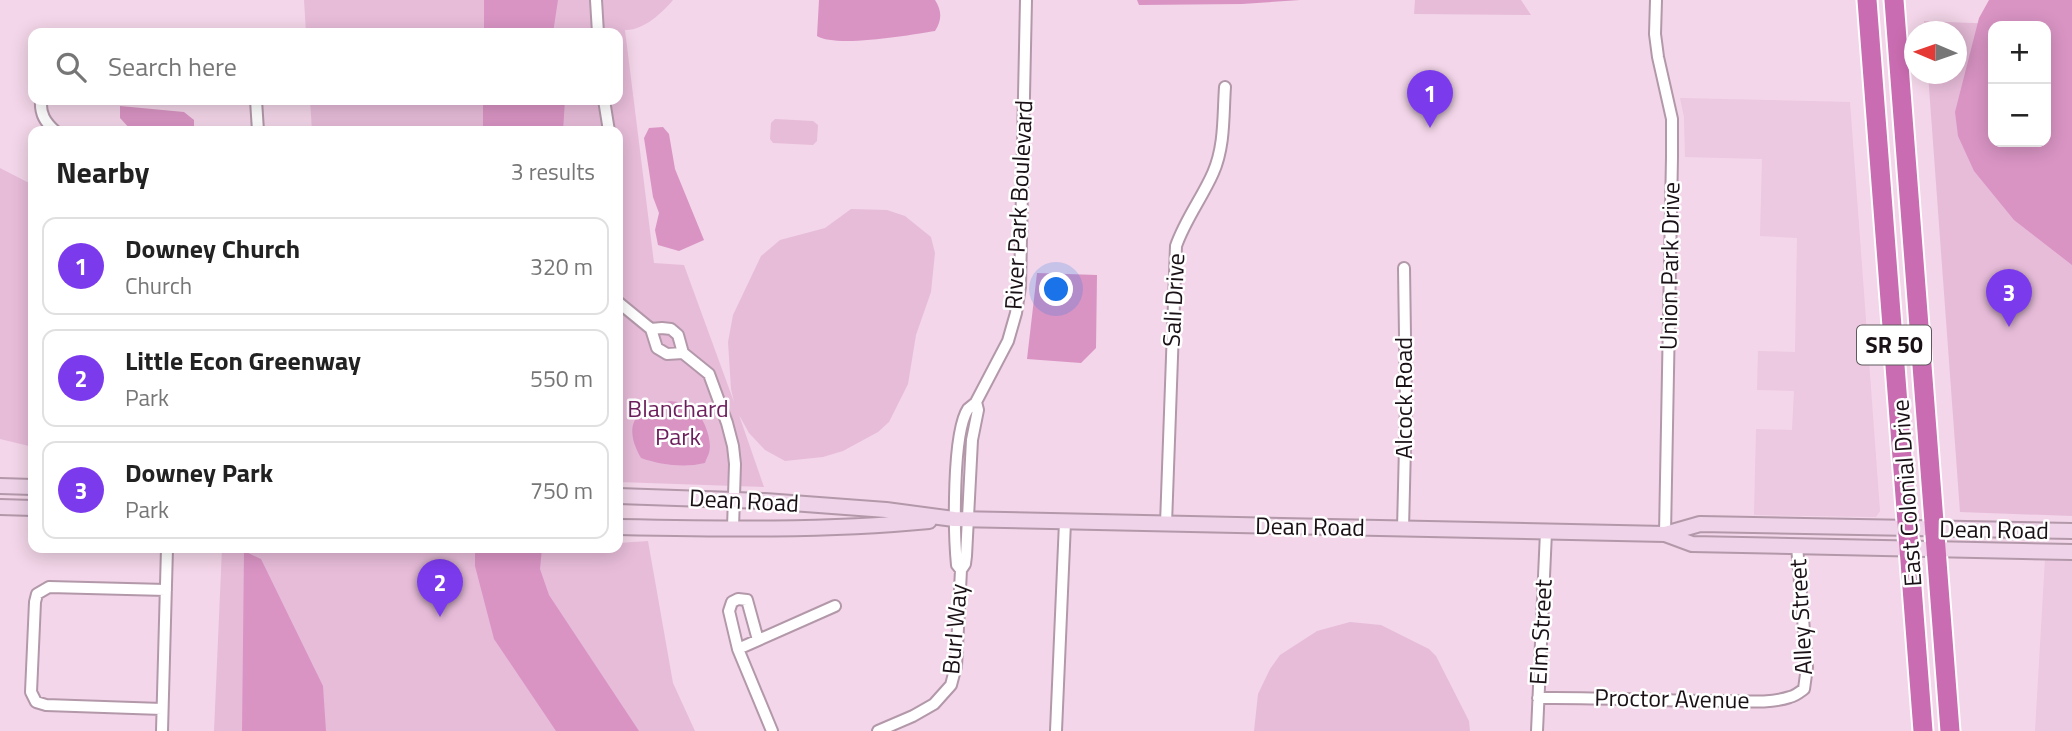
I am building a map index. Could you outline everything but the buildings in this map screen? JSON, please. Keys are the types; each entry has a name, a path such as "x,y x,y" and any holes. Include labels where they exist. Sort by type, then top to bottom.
{"highway":[{"name":"East Colonial Drive","path":"1867,0 1923,731"},
{"name":"East Colonial Drive","path":"1894,0 1950,731"},
{"path":"1881,178 1891,183 1900,193 1911,221"}],"main road":[{"path":"0,486 28,487"},
{"name":"Dean Road","path":"623,495 734,499 886,510 961,519 1065,522 1665,534 1700,524 2072,531"},
{"path":"0,507 28,508"},
{"name":"Dean Road","path":"623,527 887,525 961,519"},
{"name":"Dean Road","path":"1665,534 1692,544 2072,552"}],"street":[{"path":"596,0 597,28"},
{"name":"River Park Boulevard","path":"961,519 961,433 968,408 976,402 1008,341 1020,288 1026,0"},
{"name":"Union Park Drive","path":"1656,0 1655,34 1658,57 1672,119 1665,534"},
{"name":"Sali Drive","path":"1166,524 1176,246 1182,229 1213,173 1219,155 1225,86"},
{"path":"40,105 45,121 50,126"},
{"path":"256,105 258,126"},
{"path":"605,105 608,126"},
{"name":"Alcock Road","path":"1403,529 1406,404 1404,268"},
{"path":"623,306 651,329 654,344 662,352 683,353"},
{"path":"651,329 671,329 678,335 683,353 709,374 727,423 735,464 733,528"},
{"name":"Burl Way","path":"878,731 934,704 951,685 956,666 961,570 957,565 961,519"},
{"path":"1056,731 1065,522"},
{"name":"Elm Street","path":"1537,731 1546,532"},
{"name":"Alley Street","path":"1797,546 1807,667 1804,689"},
{"path":"162,731 167,553"},
{"path":"162,709 46,705 36,702 31,692 34,602 37,594 49,587 166,590"},
{"path":"758,640 747,600 738,599 732,602 729,611 738,649 772,731"},
{"path":"738,649 835,606"},
{"name":"Proctor Avenue","path":"1538,698 1754,701 1793,697 1804,689"}],"shaded area":[{"path":"484,0 558,0 554,28 484,28"},
{"path":"819,0 935,0 940,19 935,31 874,40 826,39 817,36"},
{"path":"1137,0 1300,0 1242,4 1139,5"},
{"path":"1989,0 2072,0 2072,265 2014,220 1974,171 1958,136 1955,112 1962,84 1967,84 1967,65 1979,18"},
{"path":"1680,98 1850,102 1880,511 1876,517 1754,515 1756,429 1792,430 1794,391 1757,390 1758,351 1795,352 1797,238 1760,236 1762,159 1685,157 1684,117"},
{"path":"483,105 565,105 563,126 483,126"},
{"path":"120,106 184,112 194,120 194,126 127,126 120,118"},
{"path":"663,127 669,134 675,169 704,240 679,251 658,245 655,230 659,213 653,197 644,138 649,128"},
{"path":"1037,273 1097,275 1096,348 1081,363 1027,359"},
{"path":"671,401 692,407 703,422 710,448 705,463 673,465 641,458 633,436 635,419 648,408"},
{"path":"244,553 248,553 261,559 323,686 326,731 242,731"},
{"path":"475,553 542,553 540,569 549,595 639,731 556,731 494,639 475,566"},
{"path":"2045,559 2072,560 2072,731 2035,731"}],"green space":[{"name":"Blanchard Park","path":"304,0 673,0 639,28 625,30 654,263 684,265 734,402 728,342 733,315 761,256 780,240 825,228 851,209 887,210 905,216 931,237 935,253 931,292 916,335 908,384 889,422 878,432 843,451 823,457 785,461 765,450 749,433 739,415 764,487 623,482 623,126 312,126 310,105 623,105 623,28 306,28"},
{"path":"1415,0 1521,0 1531,15 1414,14"},
{"path":"1967,23 1988,24 1988,147 2051,147 2051,26 2072,27 2072,516 1960,512 1929,84 1967,84"},
{"path":"775,119 813,121 818,125 817,141 813,145 773,143 770,139 771,123"},
{"path":"0,168 28,182 28,446 0,439"},
{"path":"648,541 673,683 695,731 214,731 222,553 623,553 623,543"},
{"path":"1350,622 1381,625 1429,649 1436,656 1469,721 1470,731 1254,731 1258,694 1280,655 1317,631"}],"place":[{"name":"Downey Church","path":"1430,128"},
{"name":"Downey Park","path":"2009,327"},
{"name":"Little Econ Greenway","path":"440,617"}]}
